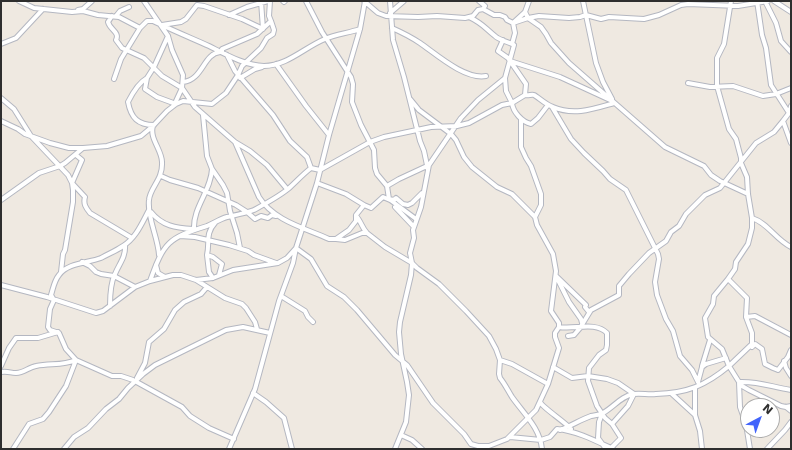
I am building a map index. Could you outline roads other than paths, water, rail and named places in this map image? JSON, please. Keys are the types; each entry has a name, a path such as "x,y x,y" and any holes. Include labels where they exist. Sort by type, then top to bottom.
{"street":[{"path":"19,1 34,8 72,12 83,11 98,15 114,16 140,28"},
{"path":"72,12 83,9 92,1"},
{"path":"144,1 162,25 168,36 172,50 183,75 182,88 176,104"},
{"path":"229,15 261,2 269,1 269,16 274,30 273,34 267,38 261,48 246,62 240,76"},
{"path":"306,1 322,32 348,70 353,84 352,102 361,125 374,150 375,168 377,174 387,186 389,199 414,227"},
{"path":"365,1 378,13 384,16 391,14 418,17 469,17 479,21 496,37 512,44"},
{"path":"229,449 253,393 281,296 294,263 296,248 317,182 360,29 365,1"},
{"path":"390,1 393,40 428,168 421,207 414,227 414,238 410,253 412,263 410,282 402,309 399,332 401,354 409,395 406,422 395,449"},
{"path":"391,14 404,1"},
{"path":"479,1 485,6 483,9"},
{"path":"513,23 525,12 529,1"},
{"path":"583,1 596,63 603,82 614,103"},
{"path":"731,1 724,44 717,58 716,86 729,129 736,139 741,163 747,177 752,218 752,233 747,246 736,262 735,269 714,296 713,304 705,318 707,335 710,340 722,349 729,366 739,382 749,390 773,403 786,407 791,411"},
{"path":"513,23 539,16 569,18 586,15 601,19 644,19 659,15 681,5 745,6 766,1 776,23 781,41 791,52"},
{"path":"774,1 791,12"},
{"path":"261,2 263,29"},
{"path":"758,2 771,85 789,112"},
{"path":"162,25 181,22 186,19 198,3 242,19 263,29"},
{"path":"129,7 120,11 108,22 109,26 117,33 117,43 127,51 144,58 162,76 182,88 195,107 203,115 235,142 250,151 267,165 287,189"},
{"path":"1,44 16,38 43,9"},
{"path":"469,17 473,16 478,10 483,9 494,15 505,17 513,23 515,33 512,44 514,45 505,78 506,91 513,108 520,119 521,147 531,166 541,194 541,205 535,217"},
{"path":"525,12 528,18 541,27 551,43 569,63 604,92 614,103 665,147 704,166 711,175 723,183 748,194"},
{"path":"114,79 122,59 140,28 147,21 153,21 246,62 265,66"},
{"path":"271,21 257,34 222,49 235,71 273,115 290,141 307,157 311,168"},
{"path":"392,28 418,42 460,70 486,76"},
{"path":"1,121 25,134 69,148 107,146 142,136 176,104 183,101 212,104 226,93 240,76 255,69 276,64 293,57 326,38 360,29"},
{"path":"168,36 154,67 147,78 145,89 165,101 176,104"},
{"path":"503,40 498,51 508,58 526,84 525,95"},
{"path":"183,82 195,78 212,54 217,52 224,53"},
{"path":"510,61 555,75 614,103"},
{"path":"276,64 329,135"},
{"path":"147,78 143,80 128,102 132,116 142,124 154,126"},
{"path":"387,186 399,179 428,168 461,118 474,104 505,78"},
{"path":"688,83 703,86 734,86 763,96 776,94 791,88"},
{"path":"311,168 320,170 370,142 384,137 441,127 457,126 475,120 502,105 512,103 525,95 535,95 550,106 567,111 580,112 614,103"},
{"path":"1,98 14,109 31,136 68,175 72,183 74,190 73,202 66,250 63,254 61,272"},
{"path":"410,99 419,110 451,134 456,140 464,157 472,167 497,187 512,194 535,217 537,225 553,254 556,276 569,302 581,319 581,325"},
{"path":"520,119 531,124 550,106"},
{"path":"550,106 575,144 610,179 626,190 656,249 659,259 655,282 657,295 666,319 673,331 680,356 692,370 697,385"},
{"path":"568,336 574,335 589,312 619,295 619,286 649,253 666,241 671,232 679,226 686,214 705,195 720,188 756,143 774,132 789,112 791,106"},
{"path":"203,115 207,156 212,168 224,185 240,248"},
{"path":"783,121 791,143"},
{"path":"154,126 153,134 162,160 161,176 150,196 149,210 159,256"},
{"path":"235,142 259,197 264,204 278,216 329,239 344,240 362,233 367,234"},
{"path":"1,200 39,173 60,166 83,148"},
{"path":"72,183 77,168 82,160 76,155"},
{"path":"194,229 194,220 211,175 212,168"},
{"path":"150,281 159,256 177,236 247,212 264,204 287,189 311,168"},
{"path":"161,176 198,188 247,212 255,219 261,216 268,218 272,215 278,216"},
{"path":"317,182 346,194 371,208 383,197 394,200 396,198 408,205 424,191"},
{"path":"72,183 85,197 84,201 86,208 90,213 132,238"},
{"path":"389,199 416,219"},
{"path":"336,239 349,230 356,221 356,215 364,205"},
{"path":"149,210 161,221 175,228 194,229"},
{"path":"54,300 51,295 55,280 61,272 82,262 101,257 125,245 142,226 149,210"},
{"path":"356,215 367,234 412,263 439,284 482,327 493,343 500,360 500,378 528,419 534,425 541,446"},
{"path":"752,218 761,223 785,244 791,247"},
{"path":"212,278 209,272 207,240 215,223"},
{"path":"177,236 195,237 240,248 254,255 278,263"},
{"path":"110,306 110,296 114,276 126,252 125,245"},
{"path":"296,248 311,259 327,286 344,296 395,355 403,362 433,403 464,434 471,444 479,448 499,443 510,437 536,410 540,402 548,384 559,348 555,337 559,323 551,311 556,276"},
{"path":"196,280 212,278 233,270 278,263 287,258 296,248"},
{"path":"207,255 213,257 222,264 219,275"},
{"path":"82,262 90,266 96,272 114,276 135,287"},
{"path":"156,265 158,273 165,277"},
{"path":"1,285 96,313 103,311 135,287 165,277 181,275 196,280 225,298 242,304 255,322 257,329"},
{"path":"556,276 586,305 585,307 589,312"},
{"path":"728,279 747,298 746,317 752,338 752,344 747,350"},
{"path":"135,382 145,363 149,342 164,329 175,310 184,302 201,294 207,287"},
{"path":"281,296 305,311 313,322"},
{"path":"54,300 50,309 48,327 50,330 58,332"},
{"path":"746,317 755,316 791,335"},
{"path":"559,327 565,328 581,325 600,328 607,334 606,350 594,360 589,368 588,376 590,388 597,406 621,438 613,448 573,432 560,430"},
{"path":"64,449 74,437 88,428 143,374 155,365 219,332 243,327 270,333"},
{"path":"58,332 66,349 76,360 112,376 121,376 135,382 182,408 196,420 212,430 234,439"},
{"path":"1,366 9,348 16,338 38,338 58,332"},
{"path":"702,449 696,415 697,385 710,340"},
{"path":"606,449 598,438 599,422 602,414 616,402 634,394 671,393 713,379 756,344 764,351 765,364 778,370 791,350"},
{"path":"702,367 714,361 726,358"},
{"path":"1,372 22,372 28,368 36,366 63,364 76,360"},
{"path":"13,449 29,424 43,419 49,412 66,386 74,370 76,360"},
{"path":"500,360 512,364 548,384"},
{"path":"784,361 791,376"},
{"path":"553,367 572,378 588,376 599,377 618,383 634,394"},
{"path":"739,382 758,382 791,390"},
{"path":"739,382 740,407 746,424 750,449"},
{"path":"253,393 261,397 284,418 292,449"},
{"path":"671,393 696,415"},
{"path":"612,424 628,406 634,394"},
{"path":"540,402 542,406 555,414 573,432"},
{"path":"786,407 791,406"},
{"path":"541,446 557,429 560,430 569,427 593,415 602,414"},
{"path":"767,449 791,422"},
{"path":"401,435 412,440 422,449"},
{"path":"510,437 541,446"},
{"path":"468,449 471,444"}]}
